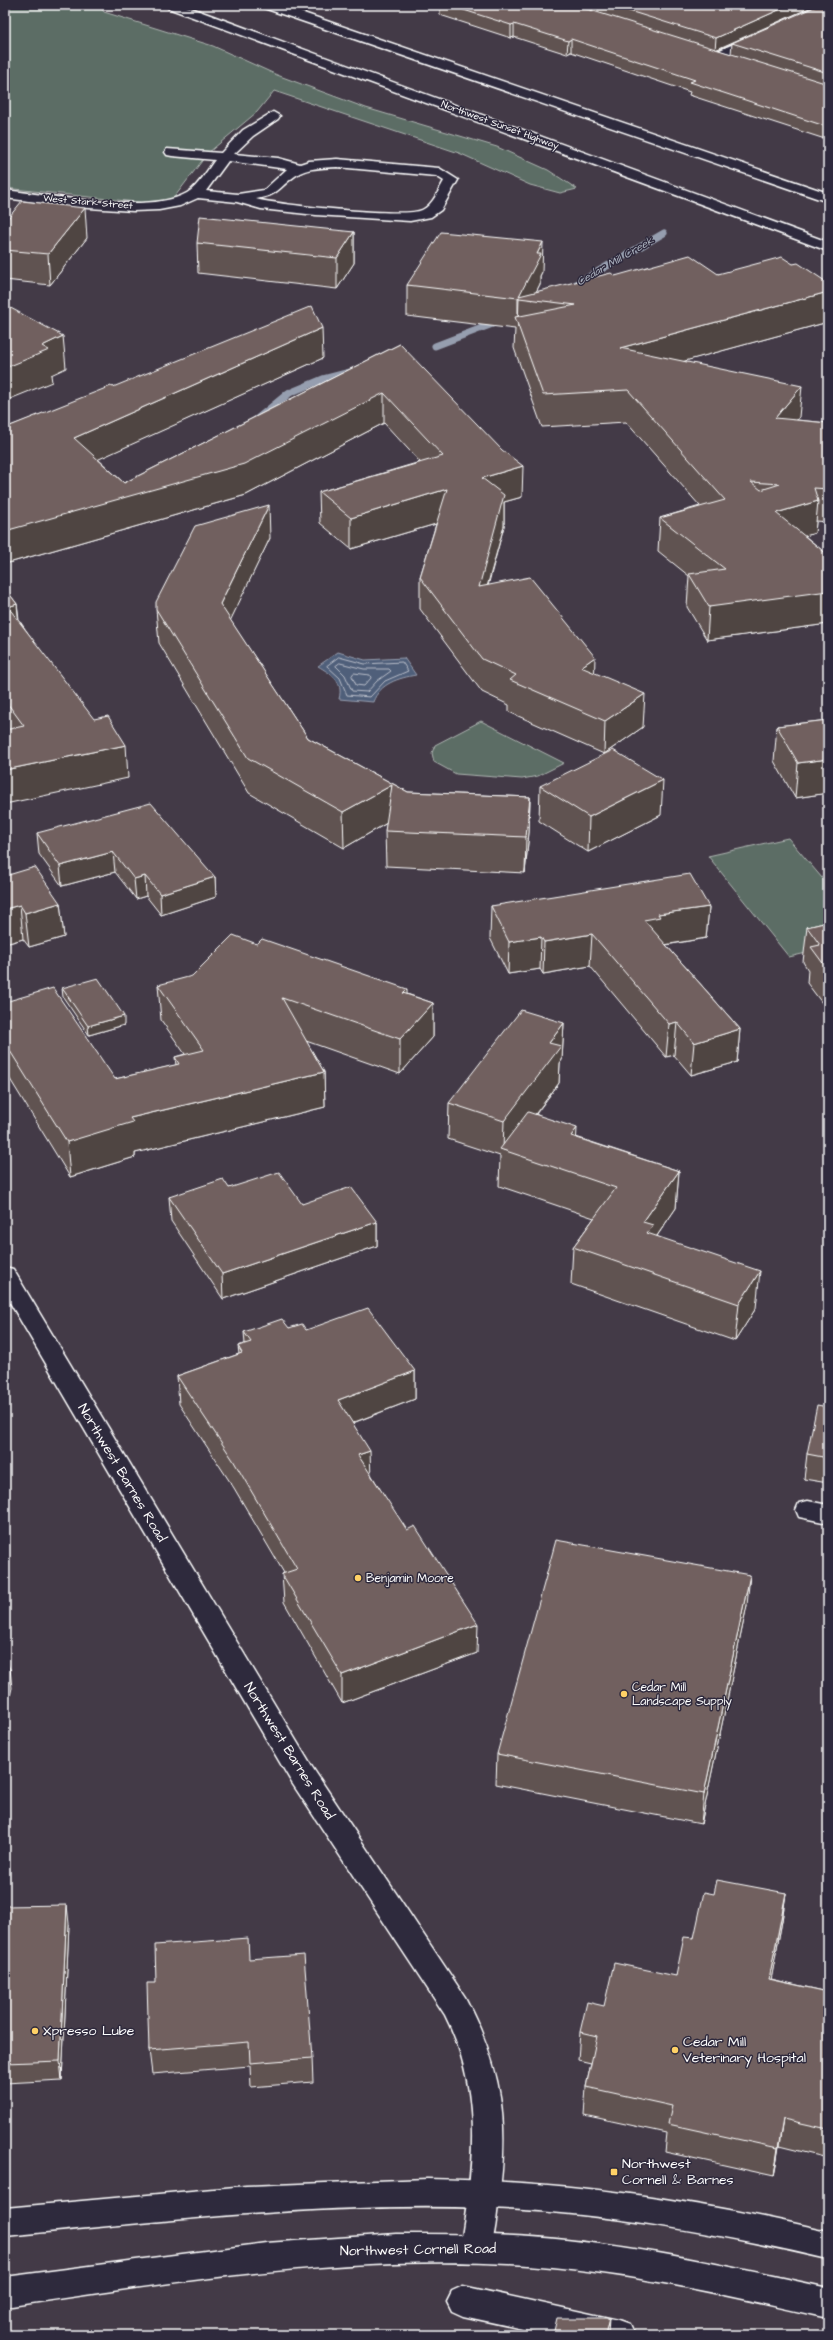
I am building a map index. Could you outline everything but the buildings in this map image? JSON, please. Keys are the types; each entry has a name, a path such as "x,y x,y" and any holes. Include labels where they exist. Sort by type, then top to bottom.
{"main road":[{"name":"Northwest Sunset Highway","path":"172,5 828,247"},
{"path":"268,5 828,198"},
{"path":"717,56 772,31"},
{"path":"702,52 732,61"},
{"path":"196,194 234,143 253,127 273,116"},
{"path":"172,152 278,162 300,168"},
{"path":"196,194 238,198 261,205 316,212 410,217 426,214 436,207 451,180 439,172 337,163 310,164 291,172 268,192 238,198"},
{"name":"West Stark Street","path":"5,194 111,205 155,207 182,203 196,194"},
{"name":"Northwest Barnes Road","path":"5,1275 302,1775 455,2006 473,2043 487,2102 490,2142 486,2194 476,2248"},
{"path":"5,2222 261,2200 398,2194 486,2194 536,2196 646,2210 783,2234 828,2245"},
{"name":"Northwest Cornell Road","path":"5,2292 253,2257 326,2251 476,2248 576,2255 627,2262 828,2303"},
{"path":"463,2301 618,2335"}],"green space":[{"path":"5,5 99,5 104,12 213,46 277,75 366,108 497,147 548,170 577,189 560,193 530,185 459,153 274,91 257,112 208,153 173,199 145,203 5,188"},
{"path":"481,721 564,763 538,776 522,779 456,774 434,762 432,753 435,745"},
{"path":"788,838 828,885 828,948 789,957 708,856"}],"water":[{"path":"338,652 365,660 404,658 416,675 391,682 380,690 373,702 339,699 340,687 338,683 332,675 318,666"}],"waterway":[{"name":"Cedar Mill Creek","path":"571,287 664,233"},
{"name":"Cedar Mill Creek","path":"435,346 503,320"},
{"name":"Cedar Mill Creek","path":"289,393 323,379 354,371"},
{"name":"Cedar Mill Creek","path":"255,421 289,393"}],"place":[{"name":"Benjamin Moore","path":"358,1578"},
{"name":"Cedar Mill Landscape Supply","path":"624,1694"},
{"name":"Xpresso Lube","path":"35,2031"},
{"name":"Cedar Mill Veterinary Hospital","path":"675,2050"},
{"name":"Northwest Cornell & Barnes","path":"614,2172"}]}
